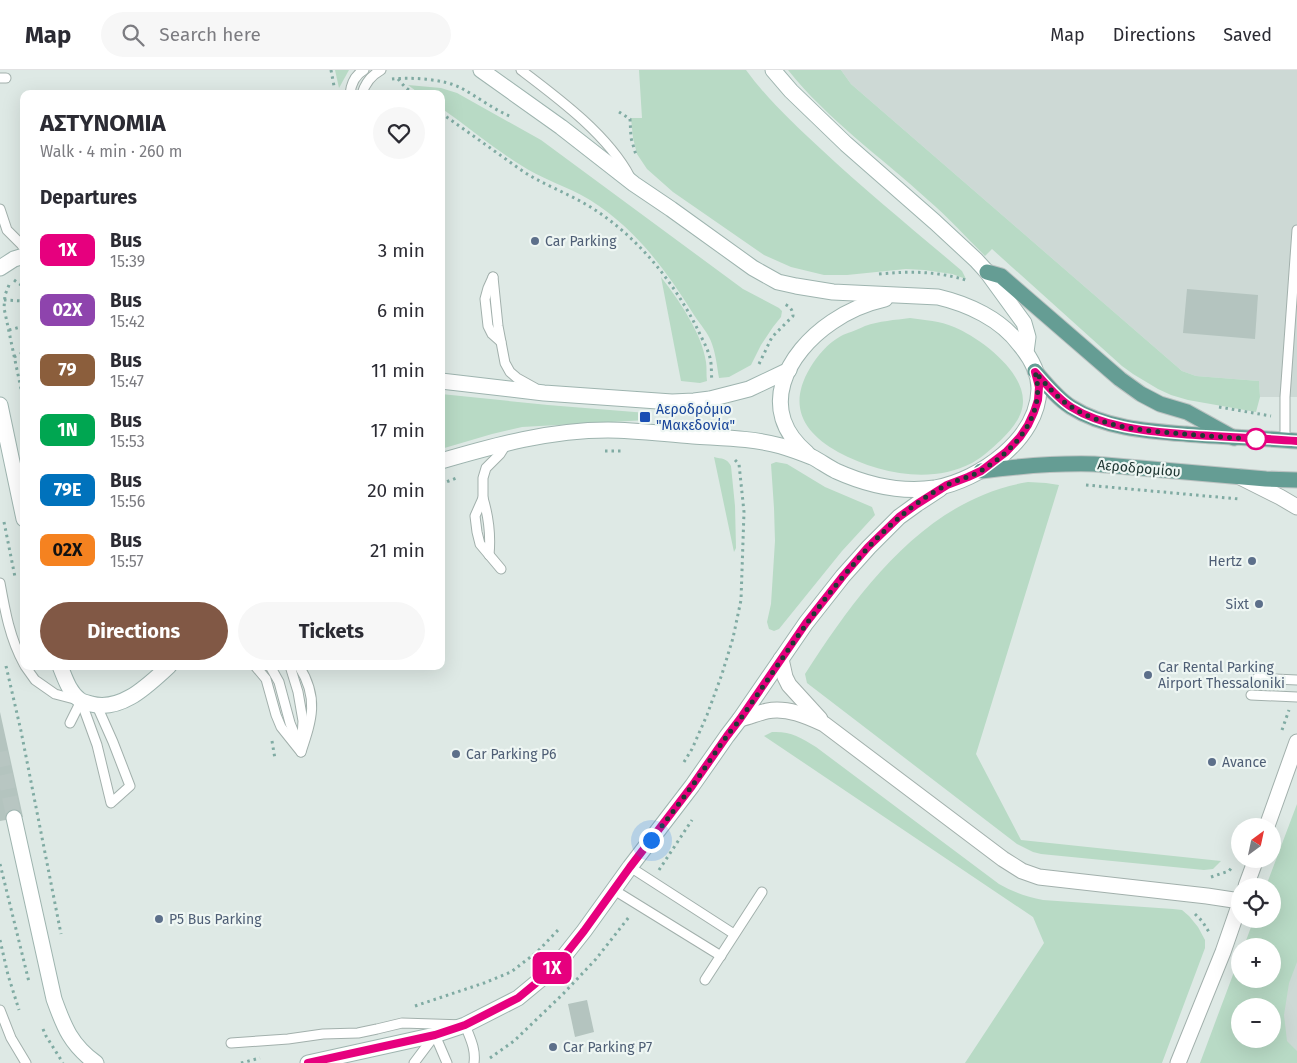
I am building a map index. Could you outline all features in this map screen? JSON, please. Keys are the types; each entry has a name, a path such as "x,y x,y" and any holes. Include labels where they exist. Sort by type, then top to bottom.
{"main road":[{"path":"987,272 1001,276 1141,394 1160,404 1187,412 1234,438"},
{"path":"1035,372 1047,386 1070,406 1084,414 1112,424 1148,431 1234,438 1291,440"},
{"name":"Αεροδρομίου","path":"981,471 1032,464 1078,463 1297,480"}],"street":[{"path":"445,460 528,438 608,430 753,440 782,446 813,457 836,470 872,484 893,488 934,488 947,485 981,471 1006,452 1028,425 1038,400 1039,387 1026,352 1017,340 1002,326 987,316 954,301 938,297 833,292 778,282 753,268 634,184 568,132 481,70"},
{"path":"773,70 820,120 942,228 987,272 1024,324 1028,337 1026,352"},
{"path":"0,268 20,257"},
{"path":"813,457 792,438 785,425 780,396 781,387 789,370 799,353 810,340 833,321 876,301 904,296"},
{"path":"445,381 544,393 672,402 710,399 749,389 789,370"},
{"path":"0,405 20,500"},
{"path":"1236,476 1297,507"},
{"path":"310,1063 435,1035 465,1025 518,998 541,979 561,960 692,786 806,623 843,576 868,547 899,517 947,485"},
{"path":"781,659 789,685 824,724"},
{"path":"62,670 68,686 80,701 97,706 115,704 135,695 164,670"},
{"path":"740,719 769,711 788,711 804,714 824,724 991,850 1022,871 1039,877 1231,900"},
{"path":"1270,818 1297,742"},
{"path":"14,818 54,999 71,1039 85,1055 96,1063"},
{"path":"1178,1063 1231,928"}],"lane":[{"path":"350,90 359,73 364,70"},
{"path":"363,90 370,79 381,70"},
{"path":"521,70 580,117 623,163 634,184"},
{"path":"0,210 7,230 20,243"},
{"path":"1291,440 1285,417 1297,230"},
{"path":"493,277 485,299 488,326 492,334 502,342 505,363 510,372 544,393"},
{"path":"490,555 491,538 488,515 483,498 483,478 486,468 500,454 508,442"},
{"path":"483,498 476,516 480,544 501,569"},
{"path":"0,583 6,616 20,658"},
{"path":"28,670 35,680 54,694 80,701"},
{"path":"258,670 266,679 281,727 301,752"},
{"path":"272,670 279,682 290,723 301,752"},
{"path":"291,670 298,692 303,721 301,752"},
{"path":"301,670 312,704 310,724 301,752"},
{"path":"1257,678 1297,680"},
{"path":"1251,695 1297,698"},
{"path":"70,723 80,701"},
{"path":"80,701 97,745 111,803 130,786 97,706"},
{"path":"630,867 734,934"},
{"path":"614,890 721,956"},
{"path":"705,980 762,892"},
{"path":"0,1010 11,1038 26,1063"},
{"path":"231,1043 288,1039 323,1034 358,1033 402,1023 424,1022 465,1025 472,1042 475,1055 474,1063"},
{"path":"414,1063 435,1035 447,1063"}],"path":[{"path":"331,70 336,90"},
{"path":"408,90 398,78 446,82 515,118"},
{"path":"619,112 630,119 631,138 640,162"},
{"path":"445,116 536,180 592,208 632,238 663,275 689,313 710,359 712,384 718,384"},
{"path":"870,274 925,272 953,276 974,285"},
{"path":"17,275 6,289 4,308 20,385"},
{"path":"12,279 20,284"},
{"path":"4,300 20,301"},
{"path":"756,369 772,337 793,316 791,308 779,301"},
{"path":"9,330 20,327"},
{"path":"14,357 20,354"},
{"path":"1212,406 1267,416 1285,417"},
{"path":"604,451 623,451"},
{"path":"682,765 708,715 733,638 741,600 744,512 739,464 732,457"},
{"path":"1078,484 1246,500"},
{"path":"2,516 16,582"},
{"path":"4,658 23,740 62,941"},
{"path":"652,881 695,816"},
{"path":"1210,877 1229,871 1232,868"},
{"path":"491,1063 490,1058 532,1025 596,959 637,904"},
{"path":"410,1008 511,972 537,952 564,924"},
{"path":"0,940 8,975 20,1012"}],"shaded area":[{"path":"841,70 1297,70 1297,397 1260,397 1259,381 1196,376 1182,371 851,84"},
{"path":"1297,890 1297,1063 1239,1063 1260,1048 1281,1048 1281,998 1272,998 1272,988 1281,988 1281,947"}],"green space":[{"path":"335,70 349,70 339,88"},
{"path":"639,70 746,70 773,102 802,131 856,181 962,271 966,279 952,274 906,269 847,275 824,275 791,267 764,255 673,192 647,169 637,154 631,118 642,118"},
{"path":"788,70 841,70 851,84 1182,371 1196,376 1259,381 1260,397 1256,412 1188,400 1171,395 1122,366 992,249 985,256 950,220 837,122"},
{"path":"408,85 441,88 457,93 541,140 743,289 779,308 782,311 781,317 761,345 751,365 729,377 719,378 711,340 707,333 661,266 636,237 607,211 590,200 527,169 445,111 445,90 415,90"},
{"path":"661,277 682,306 700,340 706,362 707,381 700,383 681,381"},
{"path":"910,318 949,325 976,339 998,356 1008,367 1021,389 1023,401 1021,412 1012,427 1001,440 980,458 956,470 939,474 921,475 886,471 869,466 838,452 815,436 802,416 800,394 803,381 819,354 827,346 842,335 865,326"},
{"path":"445,394 647,413 647,420 522,427 445,448"},
{"path":"714,457 726,460 731,466 735,506 736,548 734,552"},
{"path":"776,462 787,464 825,487 872,507 875,515 842,551 779,629 774,631 769,629 767,622 771,604 775,541 771,464"},
{"path":"1028,482 1059,485 976,754 1021,840 1221,861 1213,869 1204,870 1033,852 1017,844 807,683 805,674 826,643 872,582 898,554 926,529 957,508 991,492"},
{"path":"772,732 795,735 816,747 999,884 1015,892 1043,900 1182,910 1198,927 1205,940 1205,948 1162,1063 965,1063 1044,943 1033,917 764,736"},
{"path":"1297,804 1297,962 1289,983 1284,1015 1287,1041 1297,1051 1297,1063 1200,1063 1231,980 1231,988 1281,988 1281,938 1247,938 1251,928 1281,928 1281,878 1269,878 1273,868 1281,868 1281,846"}],"building":[{"path":"1187,289 1258,295 1255,339 1183,333"},
{"path":"0,712 23,817 0,821"},
{"path":"587,1000 594,1032 575,1037 568,1004"}],"tunnel":[{"path":"0,752 14,818"}],"bus line":[{"name":"1Χ","path":"308,1063 435,1035 465,1025 518,998 561,960 692,786 806,623 868,547 899,517 947,485 981,471 1006,452 1020,437 1028,425 1038,400 1039,387 1035,372 1055,394 1070,406 1084,414 1112,424 1148,431 1297,441"}],"place":[{"name":"Car Parking","path":"535,241"},
{"name":"Αεροδρόμιο \"Μακεδονία\"","path":"645,417"},
{"name":"Hertz","path":"1252,561"},
{"name":"Sixt","path":"1259,604"},
{"name":"Car Rental Parking Airport Thessaloniki","path":"1148,675"},
{"name":"Car Parking P6","path":"456,754"},
{"name":"Avance","path":"1212,762"},
{"name":"P5 Bus Parking","path":"159,919"},
{"name":"Car Parking P7","path":"553,1047"}],"route":[{"path":"651,840 740,719 806,623 868,547 899,517 947,485 981,471 1006,452 1020,437 1028,425 1038,400 1039,387 1035,372 1055,394 1070,406 1084,414 1112,424 1148,431 1256,439"}]}
